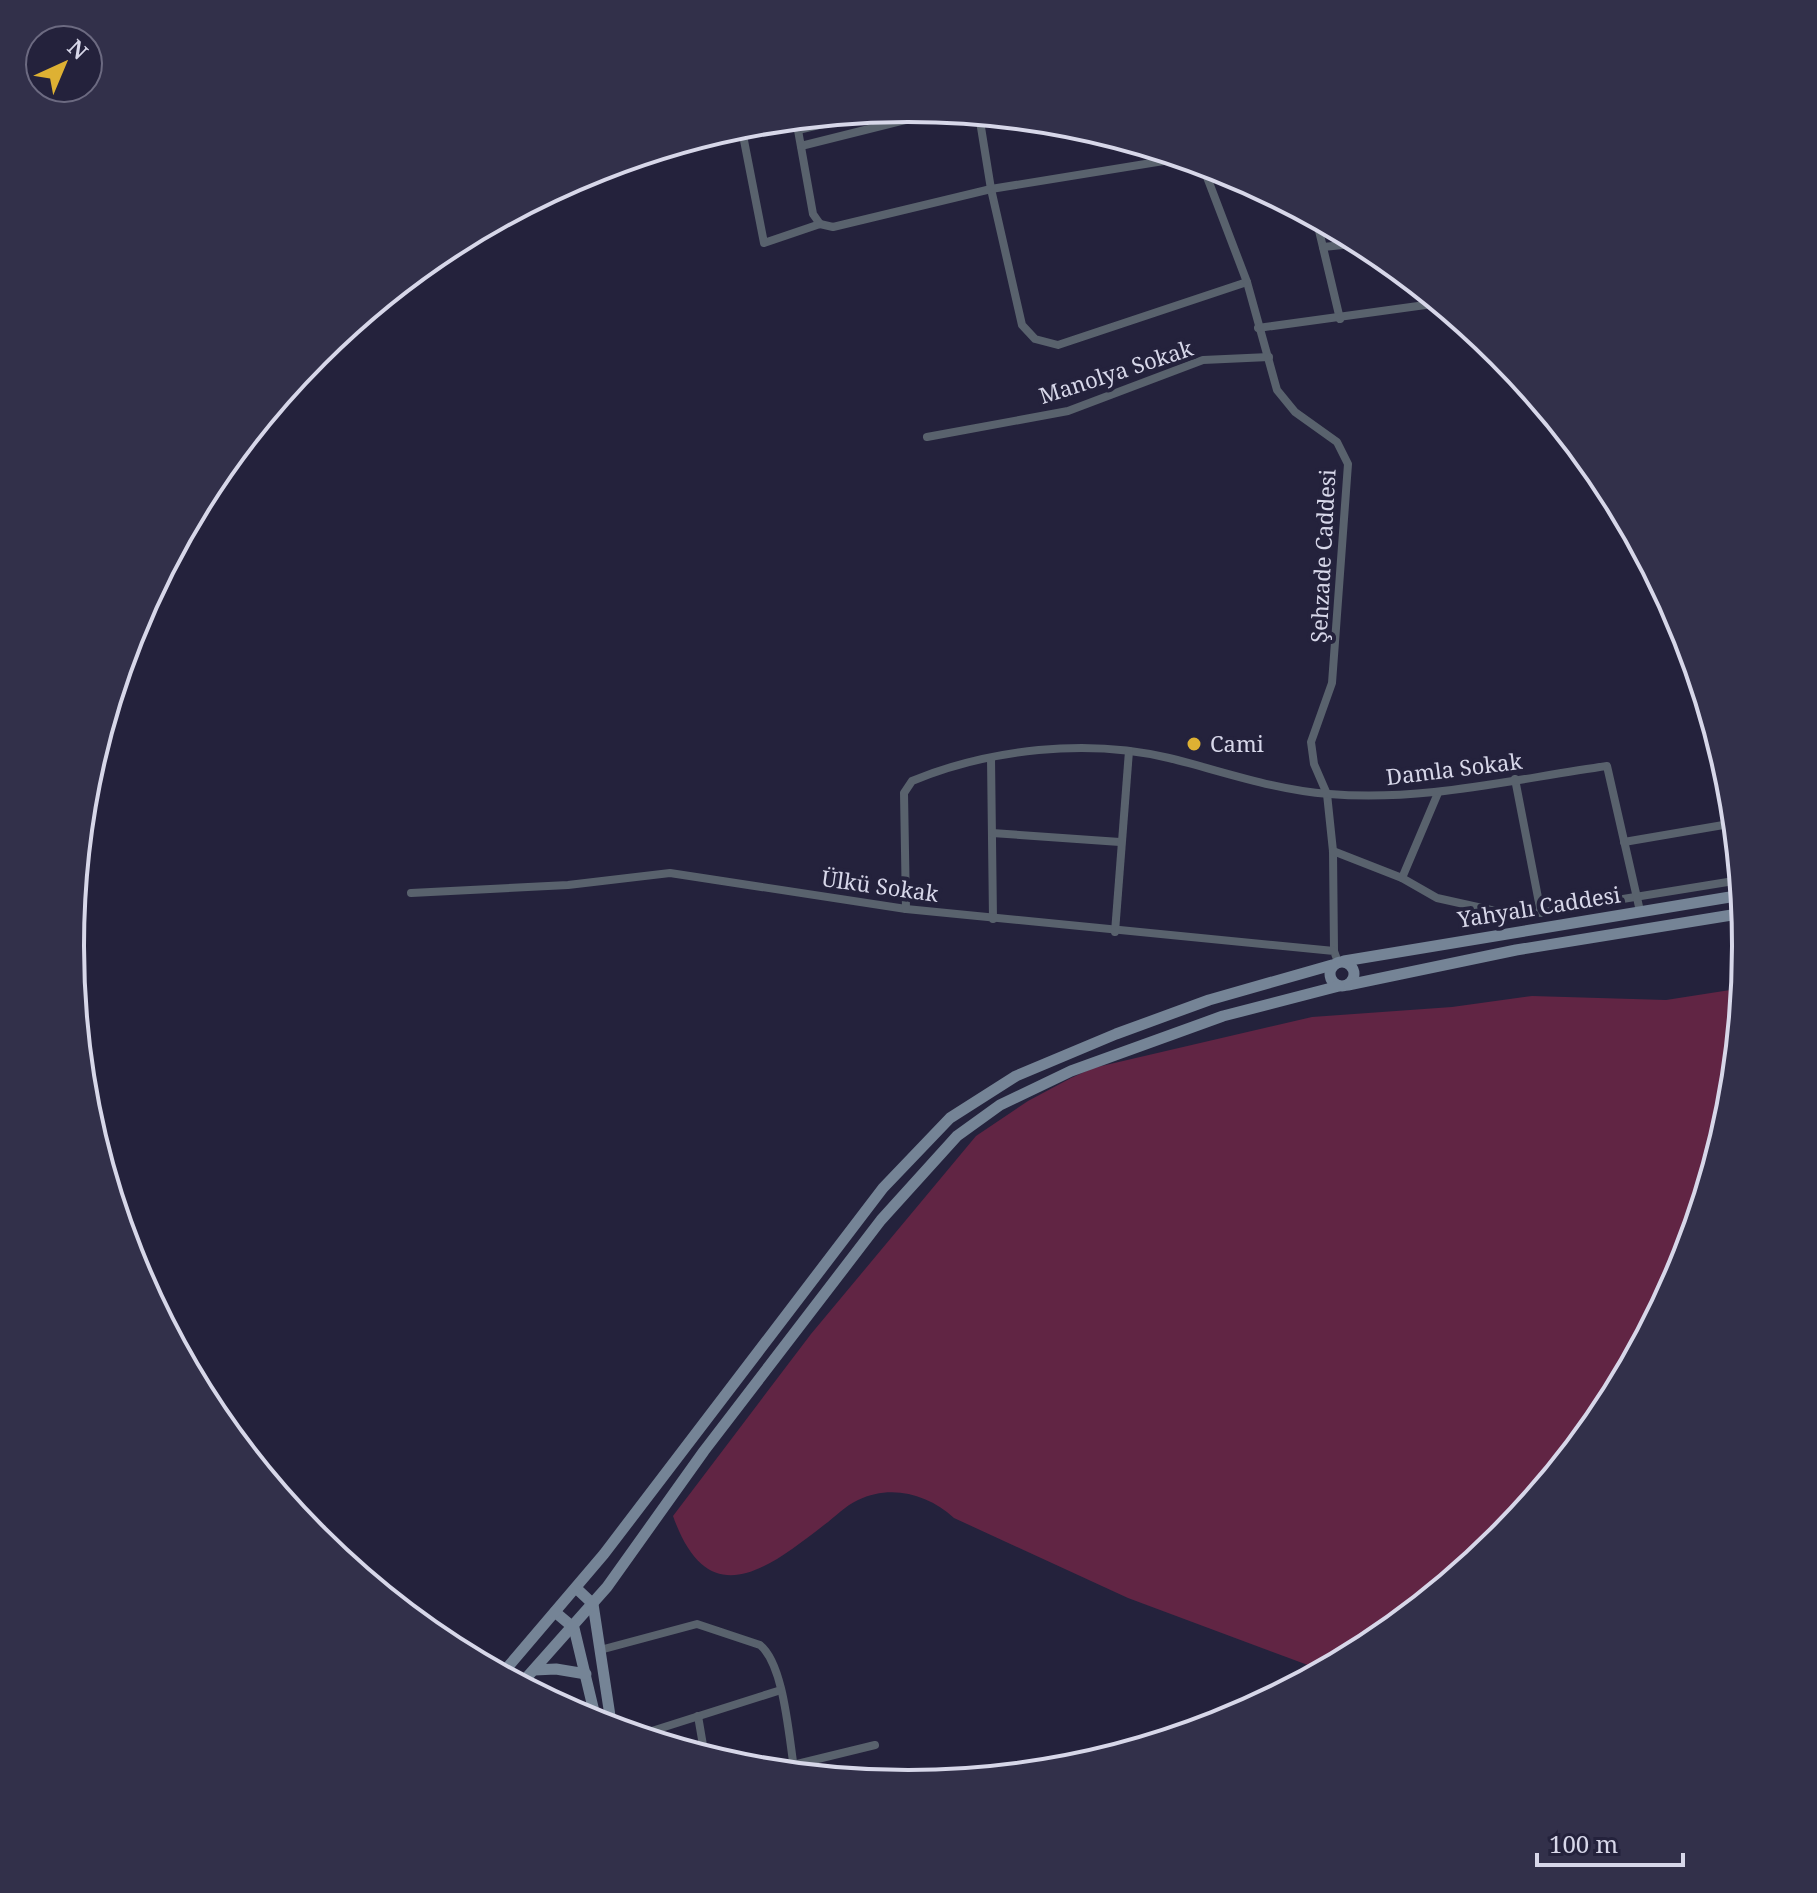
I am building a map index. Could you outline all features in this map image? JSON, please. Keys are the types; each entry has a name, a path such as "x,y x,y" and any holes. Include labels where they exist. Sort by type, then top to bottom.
{"main road":[{"name":"Yahyalı Caddesi","path":"508,1667 576,1588 883,1188 950,1118 1016,1076 1116,1034 1209,1000 1337,960 1731,897"},
{"name":"Yahyalı Caddesi","path":"527,1677 593,1604 704,1451 881,1220 957,1136 1000,1105 1071,1071 1223,1016 1344,985 1516,950 1732,915"},
{"path":"1337,960 1351,966 1354,974 1344,985 1330,978 1337,960"},
{"path":"576,1588 593,1604 610,1714"},
{"path":"555,1612 574,1628 594,1708"},
{"path":"534,1670 556,1669 586,1674"}],"street":[{"path":"801,146 895,122"},
{"path":"981,126 991,189 1022,325 1030,335 1046,344 1058,345 1247,282"},
{"path":"803,129 798,130 813,214 820,224"},
{"path":"744,139 764,243 820,224 833,227 991,189 1160,162"},
{"name":"Şehzade Caddesi","path":"1208,179 1247,282 1258,328 1282,398 1304,420 1337,442 1348,464 1342,513 1339,628 1332,683 1311,742 1314,764 1327,794 1333,851 1337,960"},
{"path":"1319,231 1340,319"},
{"path":"1323,247 1342,245"},
{"path":"1258,328 1426,305"},
{"name":"Manolya Sokak","path":"927,437 1068,411 1203,360 1269,357"},
{"name":"Damla Sokak","path":"906,909 906,787 915,779 991,758 1057,750 1129,751 1168,758 1258,783 1327,794 1438,793 1607,766 1640,911"},
{"path":"1115,932 1129,751"},
{"path":"991,758 993,919"},
{"path":"1515,779 1541,913"},
{"path":"1402,878 1438,793"},
{"path":"1624,842 1724,825"},
{"path":"992,833 1120,842"},
{"path":"1333,851 1402,878 1437,898 1518,916 1730,882"},
{"name":"Ülkü Sokak","path":"411,893 568,885 670,873 906,909 1337,960"},
{"path":"600,1650 697,1624 763,1647 781,1690 793,1763"},
{"path":"654,1730 781,1690"},
{"path":"698,1716 703,1745"},
{"path":"809,1765 875,1745"}],"shaded area":[{"path":"1731,990 1726,1054 1705,1160 1670,1262 1623,1359 1563,1448 1492,1530 1410,1601 1321,1661 1311,1666 1128,1598 909,1494 883,1493 858,1500 780,1557 740,1574 721,1574 703,1565 687,1546 673,1516 811,1334 976,1136 1028,1101 1093,1068 1312,1017 1452,1007 1532,996 1666,1000"}],"place":[{"name":"Cami","path":"1194,744"}]}
